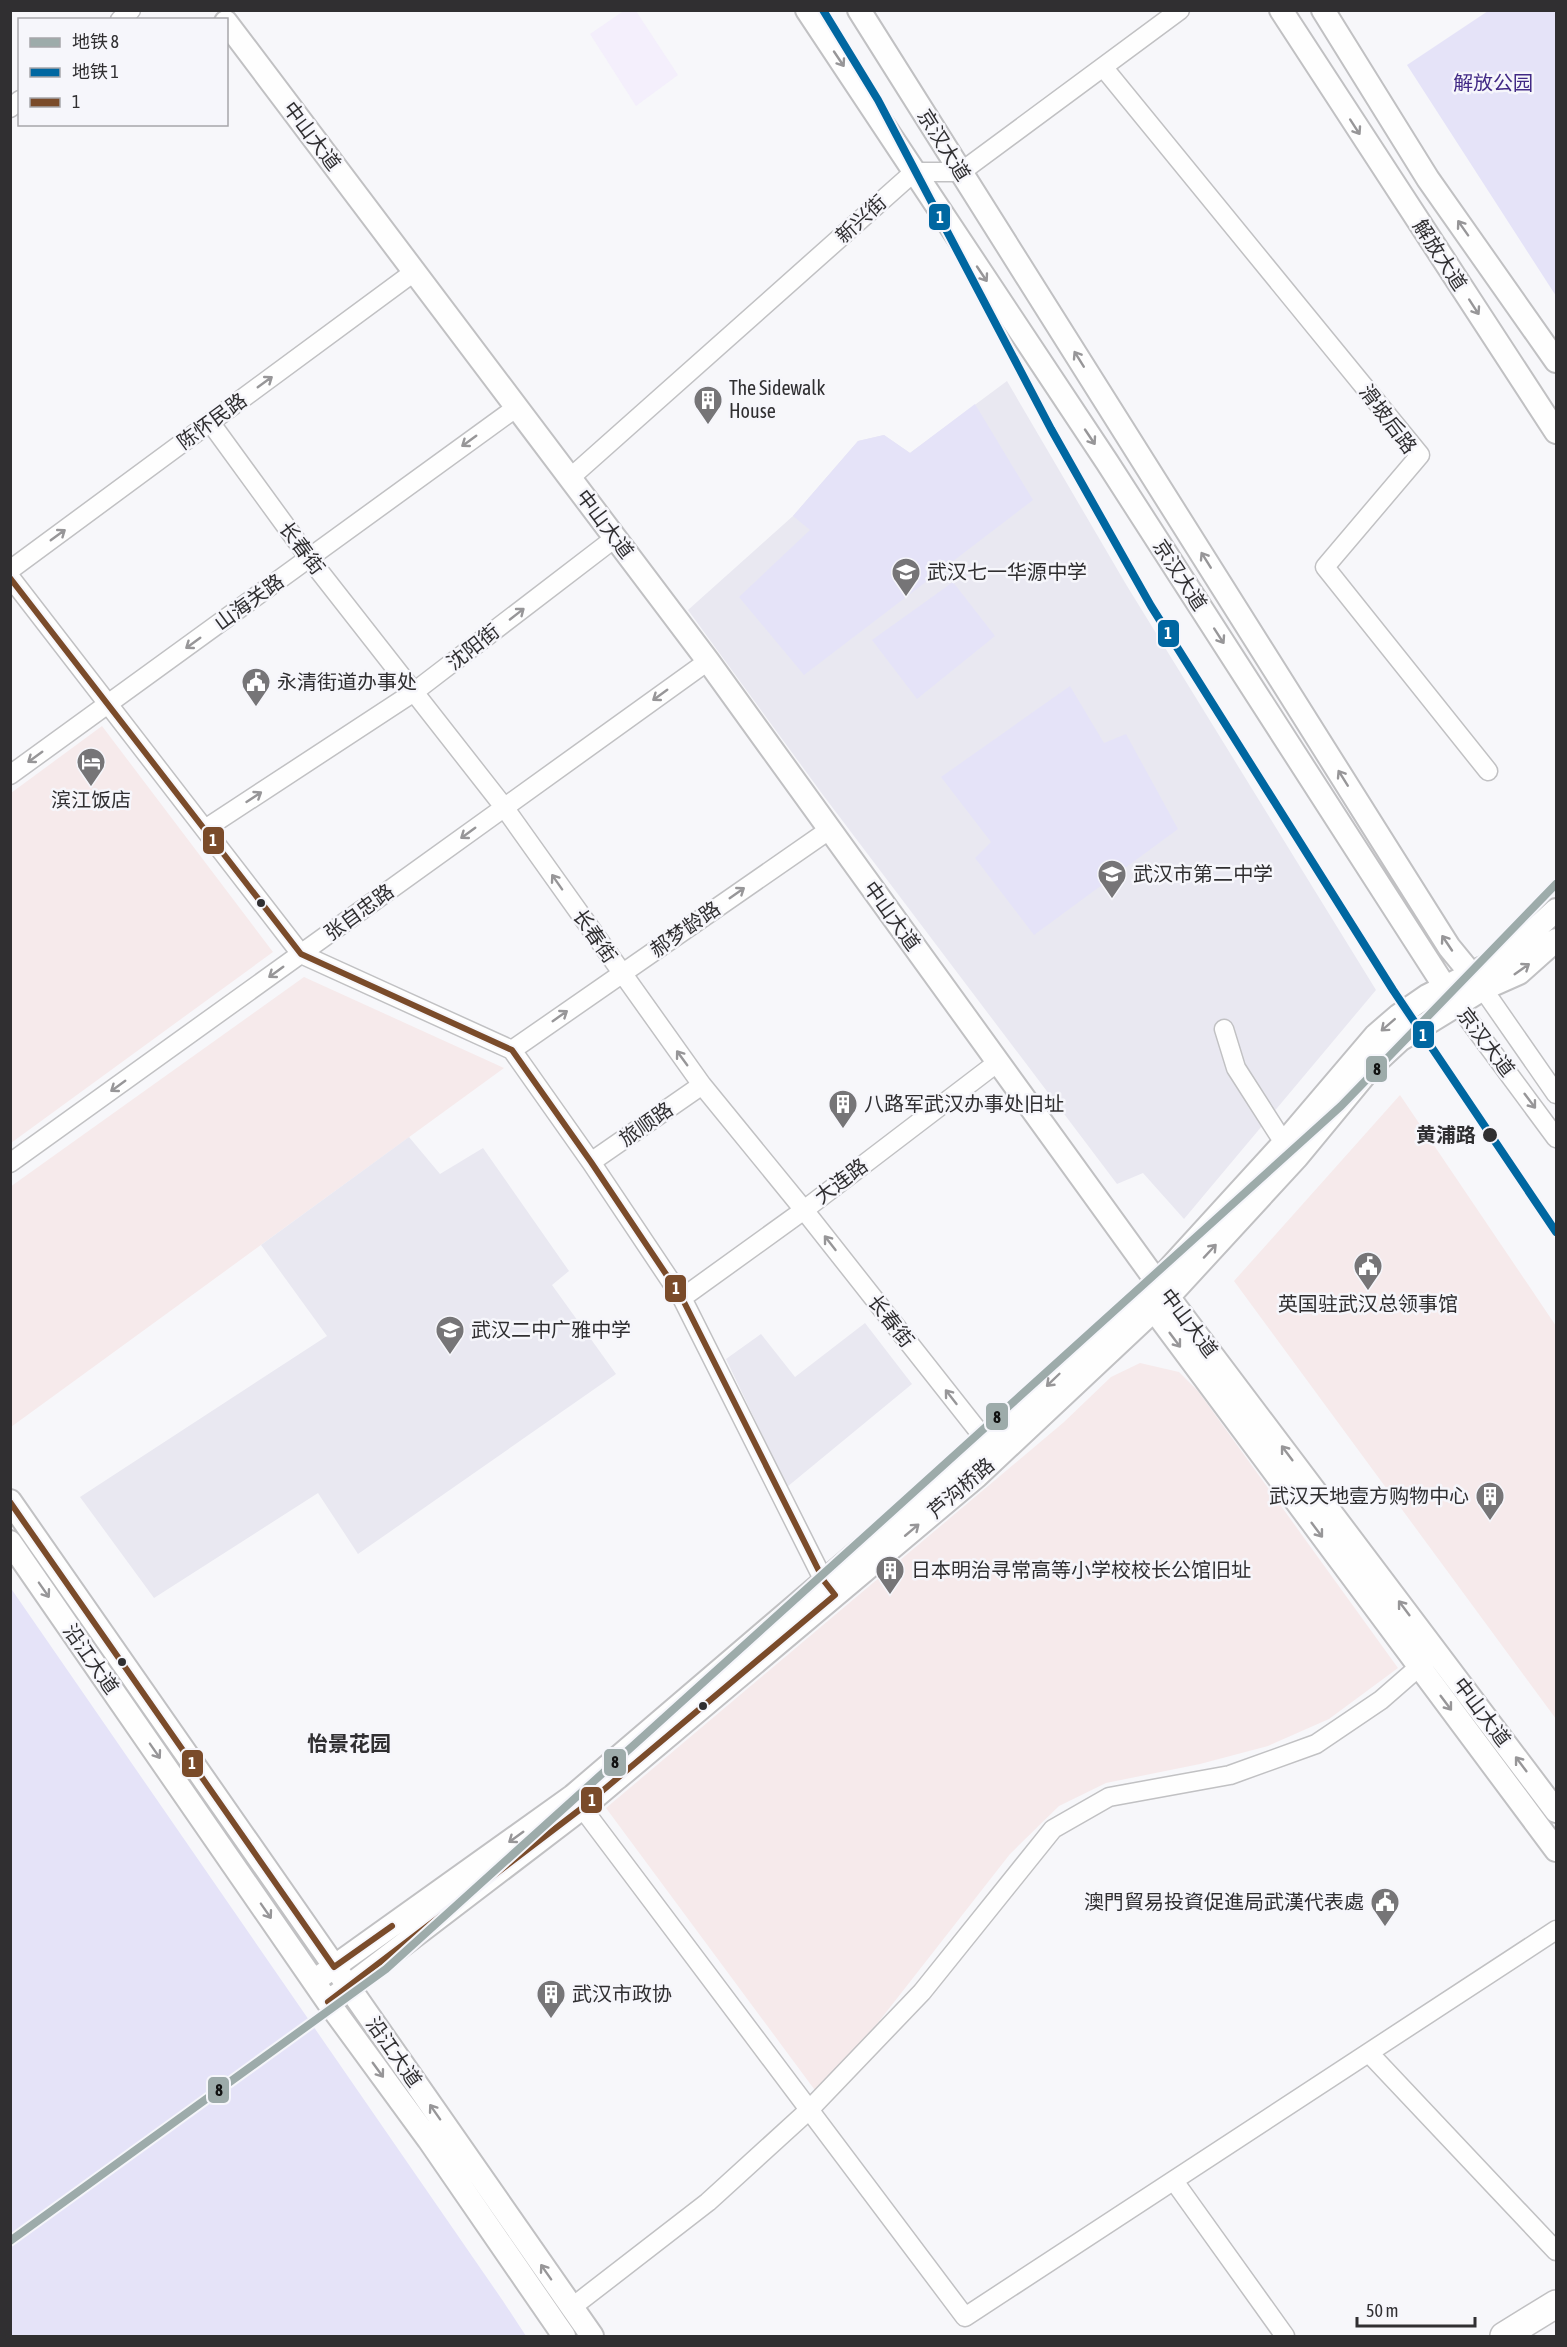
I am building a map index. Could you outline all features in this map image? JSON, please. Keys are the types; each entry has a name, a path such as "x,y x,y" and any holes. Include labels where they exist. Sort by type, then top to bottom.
{"highway":[{"path":"1504,2337 1557,2304"}],"main road":[{"name":"京汉大道","path":"807,10 1107,462 1451,996"},
{"name":"京汉大道","path":"860,10 1449,947 1477,982"},
{"name":"解放大道","path":"1271,10 1323,78"},
{"name":"解放大道","path":"1281,10 1323,78 1557,432"},
{"name":"解放大道","path":"1321,10 1428,179 1557,361"},
{"name":"中山大道","path":"228,25 708,661 998,1062 1157,1294 1419,1667 1557,1850"},
{"name":"芦沟桥路","path":"328,2002 578,1802 830,1588 987,1442 1157,1294 1376,1035 1398,1016 1451,996 1477,982 1557,910"},
{"name":"芦沟桥路","path":"1477,982 1519,973 1557,940"},
{"name":"芦沟桥路","path":"830,1588 977,1476 1157,1294 1297,1157 1372,1065 1451,996"},
{"name":"中山大道","path":"1157,1294 1557,1811"},
{"name":"沿江大道","path":"10,1501 592,2337"},
{"name":"沿江大道","path":"10,1542 314,1982 429,2140 564,2337"},
{"name":"芦沟桥路","path":"314,1982 578,1802"},
{"path":"1513,2337 1557,2314"}],"street":[{"path":"914,172 961,172 1180,10"},
{"name":"滑坡后路","path":"1103,67 1420,455 1325,567 1488,771"},
{"name":"新兴街","path":"570,478 914,172"},
{"name":"陈怀民路","path":"10,570 414,272"},
{"name":"山海关路","path":"10,775 517,407"},
{"name":"长春街","path":"210,422 309,558 504,807 702,1085 987,1442"},
{"name":"沈阳街","path":"205,829 414,692 615,538"},
{"path":"10,577 300,954 512,1050 591,1162 682,1298 830,1588"},
{"name":"张自忠路","path":"10,1163 708,661"},
{"name":"郝梦龄路","path":"512,1050 829,830"},
{"name":"京汉大道","path":"1477,982 1557,1094"},
{"name":"京汉大道","path":"1451,996 1557,1138"},
{"path":"1224,1029 1236,1068 1284,1143"},
{"name":"大连路","path":"682,1298 804,1210 998,1062"},
{"name":"旅顺路","path":"591,1162 702,1085"},
{"path":"571,2308 640,2257 708,2202 809,2110 922,1992 1053,1829 1109,1797 1230,1775 1316,1744 1381,1700 1436,1652"},
{"path":"578,1802 965,2317 1557,1930"},
{"path":"1369,2053 1557,2251"},
{"path":"1173,2181 1285,2337"}],"shaded area":[{"path":"625,10 636,11 678,75 636,106 590,34"},
{"name":"武汉市第二中学","path":"1007,381 1127,586 1376,990 1184,1219 1143,1173 1117,1184 823,795 688,610 793,516 858,441 884,435 910,453"},
{"path":"102,726 273,952 11,1143 11,793"},
{"path":"304,977 504,1068 11,1427 10,1187"},
{"name":"武汉天地壹方购物中心","path":"1400,1095 1556,1326 1556,1719 1234,1281"},
{"name":"武汉二中广雅中学","path":"409,1137 440,1174 483,1148 569,1271 552,1285 616,1374 358,1554 318,1493 154,1598 80,1497 327,1336 261,1245"},
{"path":"865,1323 912,1384 787,1487 726,1359 761,1334 795,1377"},
{"path":"1140,1363 1179,1372 1198,1391 1398,1668 1329,1719 1268,1746 1200,1764 1106,1783 1059,1806 1010,1854 866,2038 817,2093 606,1808 1064,1422 1111,1377"}],"green space":[{"name":"解放公园","path":"1488,11 1556,11 1556,296 1407,65"},
{"path":"975,404 1033,500 804,675 739,597 810,530 793,516 858,441 884,435 910,453"},
{"path":"953,582 995,636 917,699 872,640"},
{"path":"1070,686 1104,743 1126,734 1178,829 1034,935 975,858 991,842 941,777"},
{"path":"10,1587 503,2301 526,2336 11,2336"}],"metro line":[{"name":"1","path":"823,10 878,100 1051,429 1151,606 1393,990 1556,1232"},
{"name":"8","path":"10,2241 386,1969 1341,1106 1556,884"}],"transit line":[{"name":"1","path":"10,578 301,954 512,1050 591,1162 682,1298 824,1581 835,1595 582,1808 328,2002"},
{"name":"1","path":"10,1502 334,1967 392,1926"}],"place":[{"name":"The Sidewalk House","path":"708,426"},
{"name":"武汉七一华源中学","path":"906,598"},
{"name":"永清街道办事处","path":"256,708"},
{"name":"滨江饭店","path":"91,788"},
{"name":"武汉市第二中学","path":"1112,900"},
{"name":"八路军武汉办事处旧址","path":"843,1130"},
{"name":"黄浦路","path":"1490,1135"},
{"name":"英国驻武汉总领事馆","path":"1368,1292"},
{"name":"武汉二中广雅中学","path":"450,1356"},
{"name":"武汉天地壹方购物中心","path":"1490,1522"},
{"name":"日本明治寻常高等小学校校长公馆旧址","path":"890,1596"},
{"name":"澳門貿易投資促進局武漢代表處","path":"1385,1928"},
{"name":"武汉市政协","path":"551,2020"}],"district":[{"name":"怡景花园","path":"349,1744"}]}
